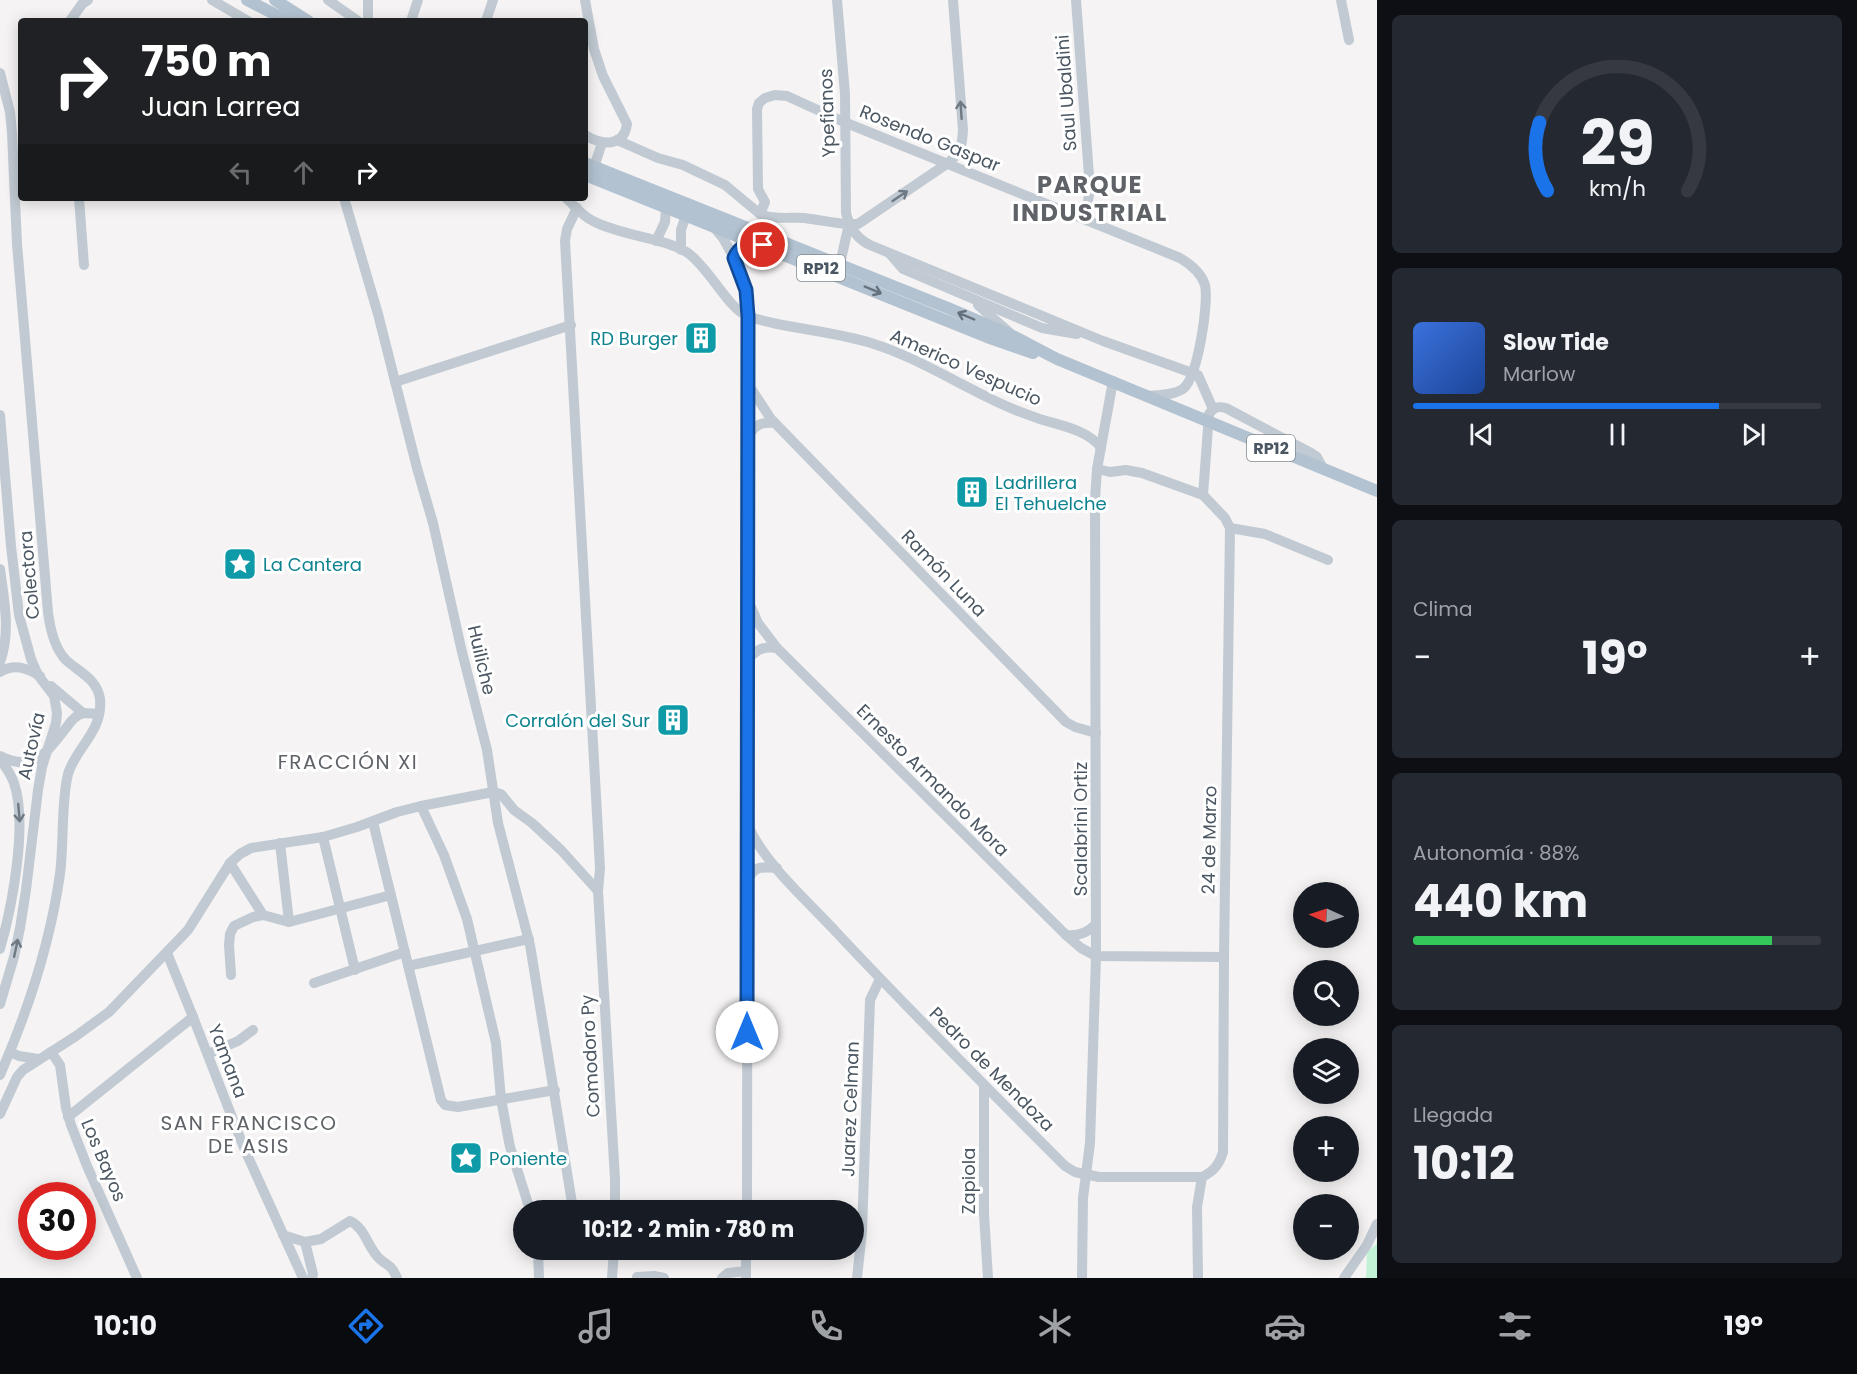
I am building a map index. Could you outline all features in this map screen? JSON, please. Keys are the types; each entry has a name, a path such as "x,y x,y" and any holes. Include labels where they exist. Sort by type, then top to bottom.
{"main road":[{"path":"247,0 281,18"},
{"path":"275,0 303,18"},
{"name":"RP12","path":"588,168 610,174 840,264 1013,336 1057,359 1377,491"},
{"name":"RP12","path":"588,168 666,207 987,337 1022,350 1057,359"}],"street":[{"path":"72,18 82,4 88,0"},
{"path":"212,0 244,18"},
{"path":"327,0 354,18"},
{"path":"368,0 368,18"},
{"path":"412,18 418,0"},
{"path":"487,18 493,0"},
{"path":"585,0 594,49 603,76 627,124 624,135 608,143 602,143 588,136"},
{"name":"Ypefianos","path":"837,0 845,94 846,213 849,224 840,264"},
{"path":"617,140 658,158 683,165 725,185 760,214 774,218 804,218 858,224 948,163 959,152 963,130 953,0"},
{"name":"Saul Ubaldini","path":"1076,0 1090,189 1085,219"},
{"path":"1341,0 1349,40"},
{"name":"Colectora","path":"0,73 10,112 12,133 17,244 50,626 59,651 65,659 94,683 100,699 99,714"},
{"name":"Rosendo Gaspar","path":"760,214 765,202 758,189 757,109 759,103 765,98 776,95 787,96 844,122 1188,263 1202,278 1205,285 1204,314 1193,373"},
{"path":"588,168 602,143"},
{"path":"79,201 84,265"},
{"name":"Huiliche","path":"345,201 378,315 444,568 487,750 498,823 529,939 572,1200"},
{"name":"Americo Vespucio","path":"569,201 591,220 681,250 696,260 736,308 748,316 856,339 890,350 922,363 1023,414 1079,431 1093,439 1101,448"},
{"path":"656,241 663,227 666,207"},
{"name":"Comodoro Py","path":"577,208 567,229 565,241 600,867 600,937 615,1200"},
{"path":"681,250 681,230 686,215"},
{"path":"849,224 856,237 862,242 1092,336 1198,375 1212,409"},
{"path":"711,225 723,238 734,258 746,290 748,316 747,1200"},
{"path":"734,258 742,246 763,245"},
{"path":"889,253 903,269 1042,328 1092,336"},
{"path":"967,296 1013,336"},
{"path":"395,382 571,325"},
{"path":"1148,396 1182,390 1193,373"},
{"name":"Scalabrini Ortiz","path":"1082,1278 1083,1198 1090,1143 1096,956 1095,500 1097,469 1113,381"},
{"name":"Ramón Luna","path":"748,384 775,423 1066,722 1096,733"},
{"path":"1203,495 1209,414 1212,409 1219,407 1226,408 1311,453 1317,457 1324,470"},
{"name":"Autovía","path":"0,415 19,615 31,659 38,675 54,696 56,707 56,723 42,767 35,808 20,928 0,1004"},
{"path":"748,436 755,426 763,422 775,423"},
{"path":"1097,469 1110,472 1126,470 1142,473 1203,495 1225,518 1230,528 1264,534 1328,560"},
{"name":"24 de Marzo","path":"1202,1177 1219,1165 1223,1152 1230,528"},
{"path":"0,569 6,616 6,635 0,662"},
{"name":"Ernesto Armando Mora","path":"748,596 755,618 777,648 1066,935 1081,948 1096,956"},
{"path":"748,658 756,650 767,647 777,648"},
{"path":"0,672 7,668 25,668 38,675 83,713 99,714 94,731 74,761 68,775 62,852 54,907 37,977 0,1075"},
{"path":"0,757 16,763 26,763 36,759 47,751 70,723 83,713"},
{"name":"Autovía","path":"0,757 14,784 20,814 15,871 0,949"},
{"path":"0,1114 17,1077 23,1070 109,1012 195,921 230,863 251,848 323,837 421,806 493,792 501,794 514,810 561,850 599,895"},
{"path":"421,806 444,855 467,919 496,1043 501,1099 513,1158 527,1200"},
{"path":"373,822 441,1100 445,1105 458,1107 555,1090"},
{"name":"Pedro de Mendoza","path":"748,826 757,845 880,979 1065,1166 1076,1172 1099,1177 1202,1177"},
{"path":"323,837 355,970"},
{"path":"280,843 289,922"},
{"path":"230,863 263,915"},
{"path":"748,880 751,872 759,868 777,868"},
{"path":"231,975 229,945 230,934 234,926 263,915 289,922 391,895"},
{"path":"1066,935 1082,935 1096,924"},
{"path":"408,966 529,939"},
{"path":"314,983 405,952"},
{"name":"Yamana","path":"167,953 244,1148 303,1278"},
{"path":"1096,956 1224,957"},
{"name":"Juarez Celman","path":"857,1278 862,1231 870,1000 880,979"},
{"path":"68,1117 193,1017"},
{"path":"208,1054 238,1041 253,1030"},
{"path":"10,1052 38,1059"},
{"name":"Los Bayos","path":"51,1052 60,1065 68,1117 87,1166 138,1278"},
{"name":"Zapiola","path":"984,1085 984,1214 988,1278"},
{"path":"1198,1278 1197,1207 1202,1177"},
{"path":"283,1235 305,1242 321,1239 350,1221 358,1226 380,1260 392,1267 398,1278"},
{"path":"1344,1278 1367,1245 1377,1224"},
{"path":"305,1242 312,1278"},
{"path":"538,1260 539,1278"},
{"path":"612,1278 613,1260"},
{"path":"722,1278 728,1273 746,1275"},
{"path":"637,1277 664,1278"}],"green space":[{"path":"1377,1243 1377,1278 1366,1278 1367,1253"}],"place":[{"name":"RD Burger","path":"701,338"},
{"name":"Ladrillera El Tehuelche","path":"972,492"},
{"name":"La Cantera","path":"240,564"},
{"name":"Corralón del Sur","path":"673,720"},
{"name":"Poniente","path":"466,1158"}],"district":[{"name":"PARQUE INDUSTRIAL","path":"1090,198"},
{"name":"FRACCIÓN XI","path":"348,762"},
{"name":"SAN FRANCISCO DE ASIS","path":"249,1134"}],"route":[{"path":"747,1032 748,307 746,290 734,258 742,246 763,245"}]}
